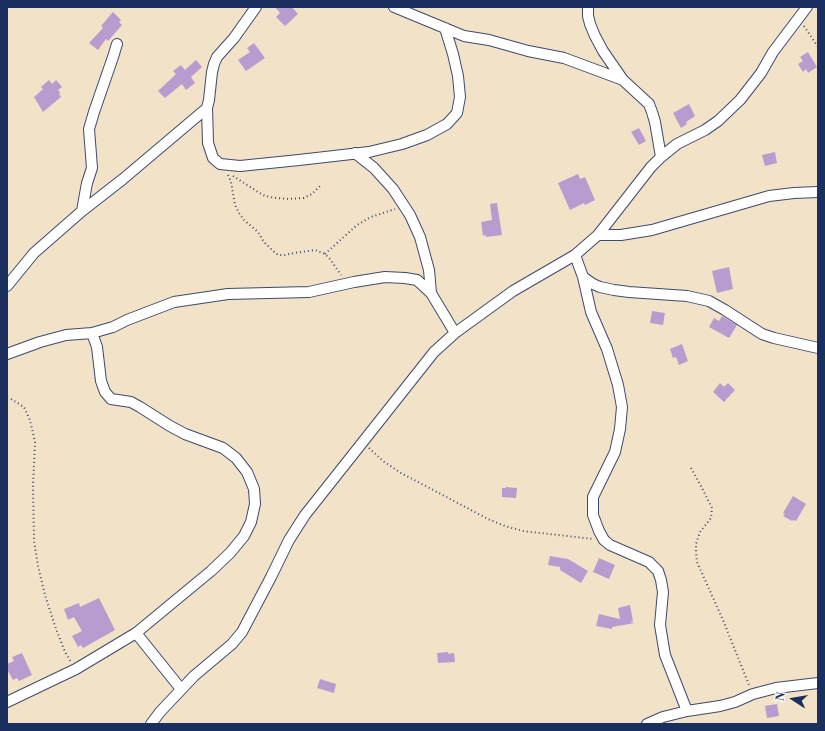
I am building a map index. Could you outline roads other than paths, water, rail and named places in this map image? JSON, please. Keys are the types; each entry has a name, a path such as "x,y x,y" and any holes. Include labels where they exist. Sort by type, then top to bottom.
{"street":[{"path":"256,7 234,38 217,57 212,72 207,108 208,143 213,158 220,164 240,166 369,152 427,136 447,124 457,112 460,96 458,76 445,28"},
{"path":"394,7 464,36 489,40 528,51 564,58 623,80"},
{"path":"588,7 588,16 595,36 603,51 623,80 649,104 655,122 662,157"},
{"path":"151,724 181,689 199,671 232,644 242,632 289,540 305,516 434,352 455,333 512,291 575,255 598,235 651,167 677,144 705,130 718,121 740,100 754,82 773,52 807,7"},
{"path":"82,211 87,184 92,168 90,129 116,44"},
{"path":"7,286 34,253 82,211 124,179 207,108"},
{"path":"355,153 374,168 393,189 410,216 420,237 429,270 431,293"},
{"path":"598,235 621,235 652,230 769,196 818,192"},
{"path":"575,255 583,277 592,312 607,349 618,385 622,407 620,429 615,452 593,497 593,515 598,531 604,540 610,545 649,562 658,571 663,592 660,625 665,655 687,711"},
{"path":"7,354 40,342 66,335 92,333 113,327 174,302 228,294 309,292 385,277 418,280 431,293 455,333"},
{"path":"583,277 600,287 614,290 687,296 709,301 762,334 818,348"},
{"path":"7,702 76,669 136,633 211,572 244,536 251,522 254,504 254,489 247,472 236,458 223,448 185,434 170,426 131,402 112,399 105,392 101,381 97,347 92,333"},
{"path":"136,633 181,689"},
{"path":"647,724 663,717 687,711 735,702 753,694 776,688 818,683"}]}
